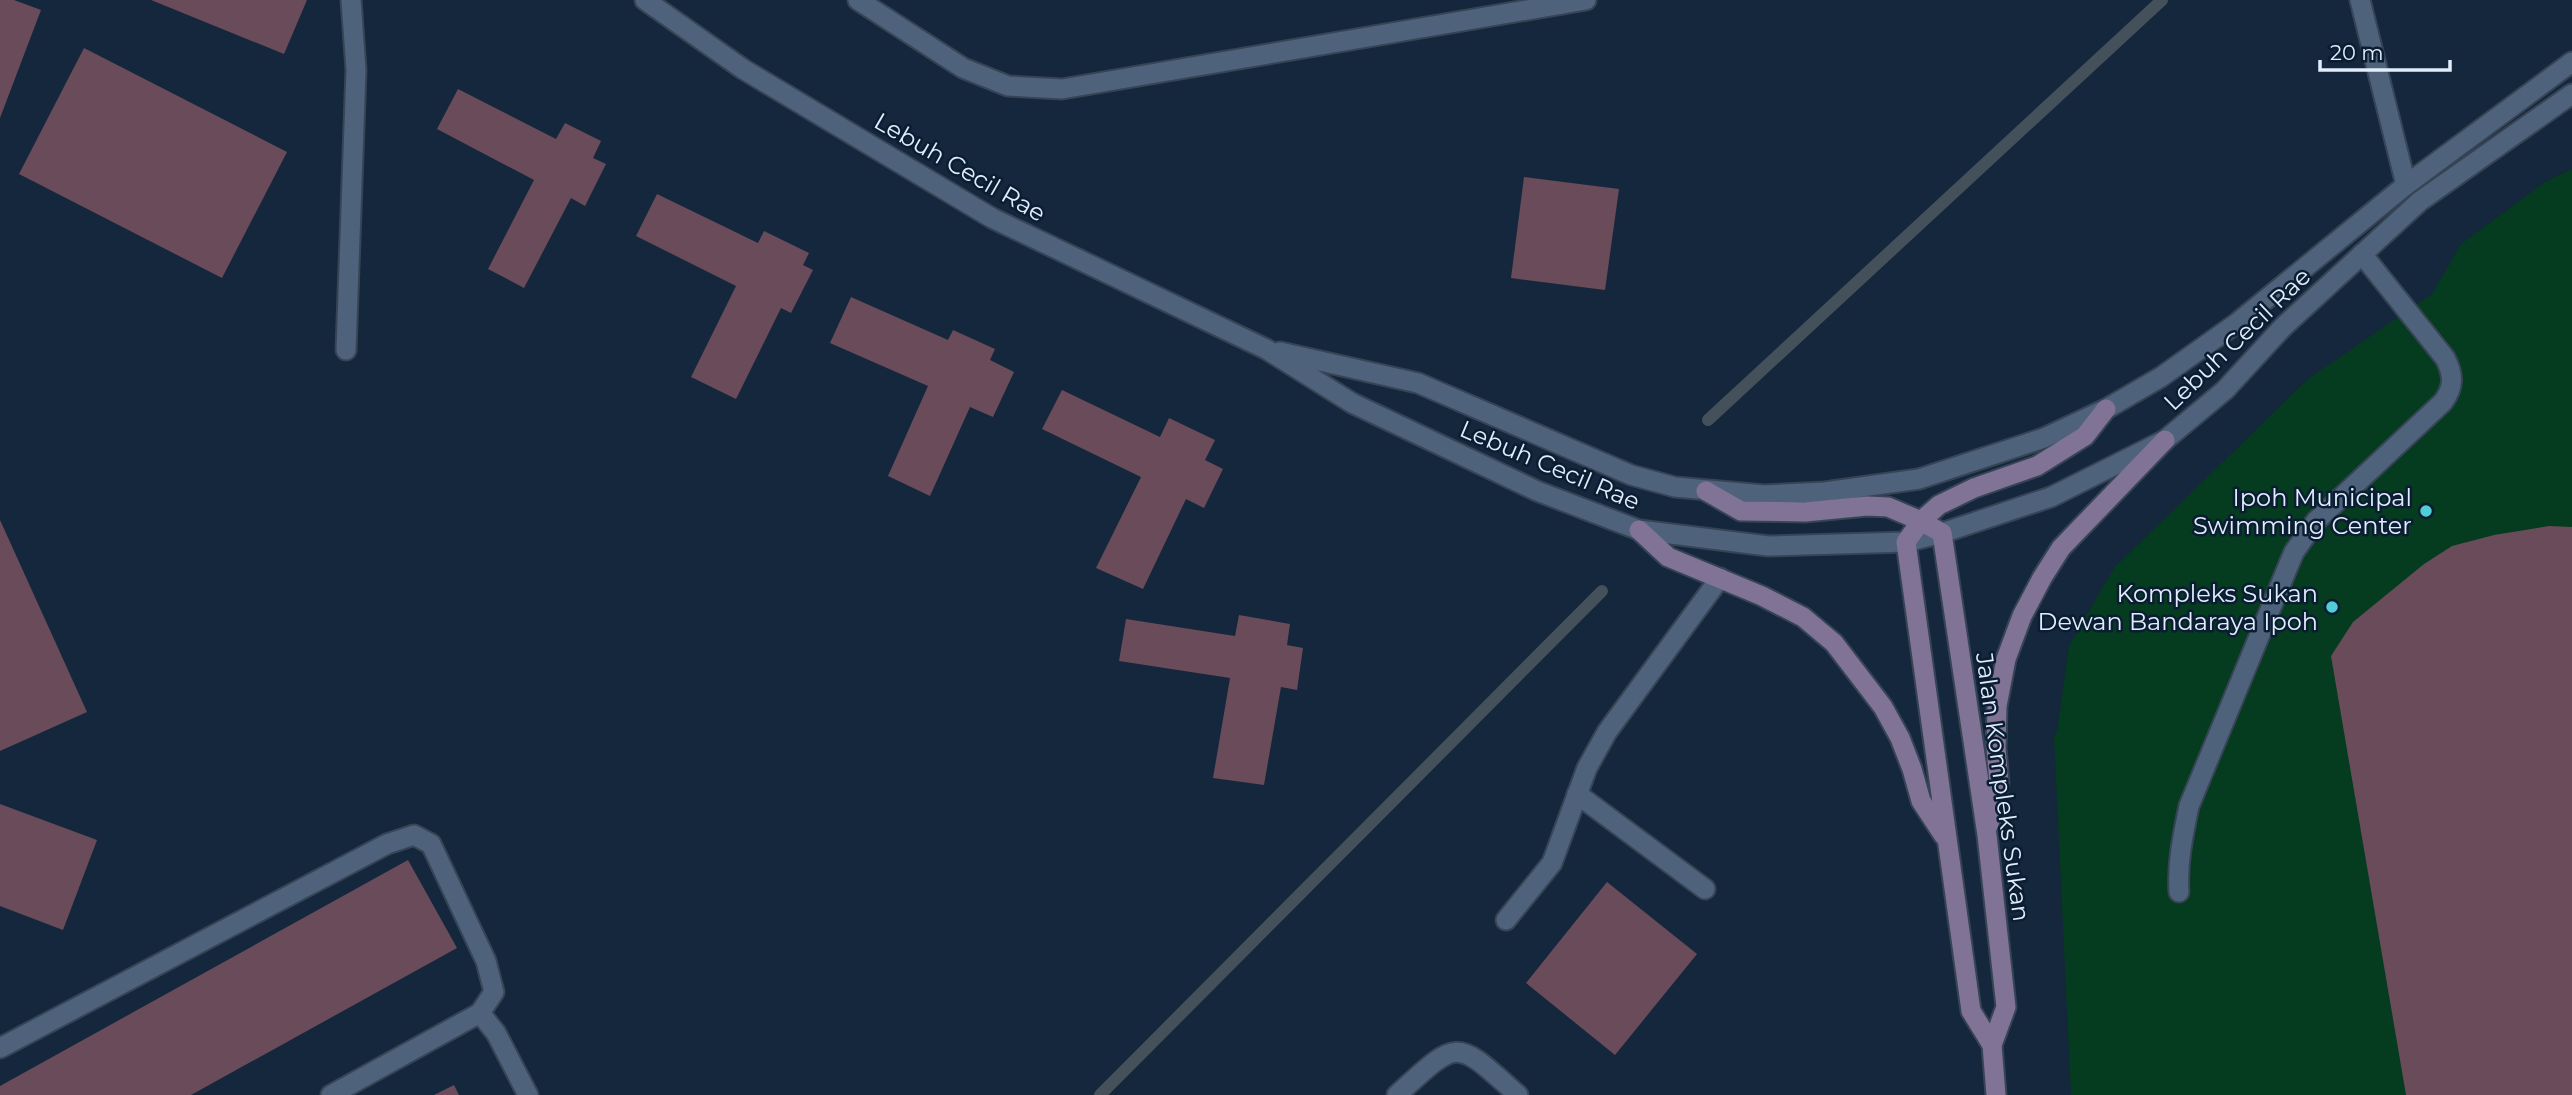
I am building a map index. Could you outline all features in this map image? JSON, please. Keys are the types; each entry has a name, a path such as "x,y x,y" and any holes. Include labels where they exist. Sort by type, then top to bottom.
{"main road":[{"path":"1906,542 1939,505 1953,496 2037,466 2085,436 2106,409"},
{"path":"1987,835 1999,783 1997,706 2006,659 2022,616 2061,548 2165,440"},
{"path":"1706,491 1741,511 1805,512 1867,506 1888,507 1922,521 1942,533"},
{"path":"1639,530 1668,557 1762,596 1803,617 1834,643 1883,707 1899,738 1921,801 1948,842"},
{"name":"Jalan Kompleks Sukan","path":"1942,533 1987,835 2007,1007 1992,1045 1996,1095"},
{"name":"Jalan Kompleks Sukan","path":"1906,542 1971,1012 1992,1045"}],"street":[{"path":"346,350 356,69 351,0"},
{"name":"Lebuh Cecil Rae","path":"645,0 743,69 992,218 1265,349 1352,403 1537,491 1639,530 1768,546 1906,542 1942,533 2051,497 2165,440 2225,390 2283,327 2420,201 2572,94"},
{"path":"858,0 962,68 1008,86 1062,89 1586,0"},
{"path":"2360,0 2406,185"},
{"name":"Lebuh Cecil Rae","path":"1265,349 1418,383 1631,475 1675,487 1763,495 1825,492 1919,479 2044,438 2106,409 2161,377 2237,323 2406,185 2572,62"},
{"path":"2179,892 2181,845 2189,806 2294,552 2316,521 2443,402 2450,392 2453,381 2445,358 2362,254"},
{"path":"1506,920 1552,863 1587,768 1607,732 1720,578"},
{"path":"1577,794 1705,889"},
{"path":"0,1048 387,844 414,835 431,844 486,961 494,992 480,1013 331,1095"},
{"path":"480,1013 496,1033 528,1095"},
{"path":"1397,1095 1435,1060 1456,1051 1468,1053 1478,1059 1518,1095"}],"green space":[{"name":"Ipoh Municipal Swimming Center","path":"2572,169 2572,1095 2071,1095 2054,736 2057,732 2069,646 2114,568 2308,379 2432,294 2461,244 2545,182"}],"building":[{"path":"0,0 14,0 41,10 0,118"},
{"path":"151,0 307,0 284,54"},
{"path":"84,48 287,152 222,278 19,174"},
{"path":"458,89 556,139 565,123 601,141 593,158 606,164 585,206 571,198 524,288 488,269 534,180 437,129"},
{"path":"1524,177 1619,189 1605,290 1511,278"},
{"path":"657,194 758,243 764,231 809,253 803,265 813,270 791,313 781,308 736,399 691,377 736,286 636,236"},
{"path":"851,297 948,340 953,330 995,349 990,360 1014,372 993,417 970,407 930,496 888,476 928,386 830,343"},
{"path":"1062,390 1160,437 1169,418 1215,440 1205,460 1223,469 1204,508 1186,499 1143,589 1096,568 1141,477 1042,429"},
{"path":"0,520 87,712 0,751"},
{"path":"2549,526 2572,527 2572,1095 2406,1095 2331,656 2353,622 2424,564 2452,546 2494,535"},
{"path":"1239,615 1290,624 1287,645 1303,648 1297,690 1281,687 1264,785 1213,778 1230,678 1119,661 1126,619 1235,636"},
{"path":"0,804 97,840 63,930 0,906"},
{"path":"408,860 457,948 191,1095 0,1095 0,1086"},
{"path":"1607,882 1697,954 1615,1055 1526,983"},
{"path":"454,1085 459,1095 434,1095"}],"waterway":[{"path":"1708,420 2162,0"},
{"path":"1100,1095 1602,591"}],"place":[{"name":"Ipoh Municipal Swimming Center","path":"2426,511"},
{"name":"Kompleks Sukan Dewan Bandaraya Ipoh","path":"2332,607"}]}
